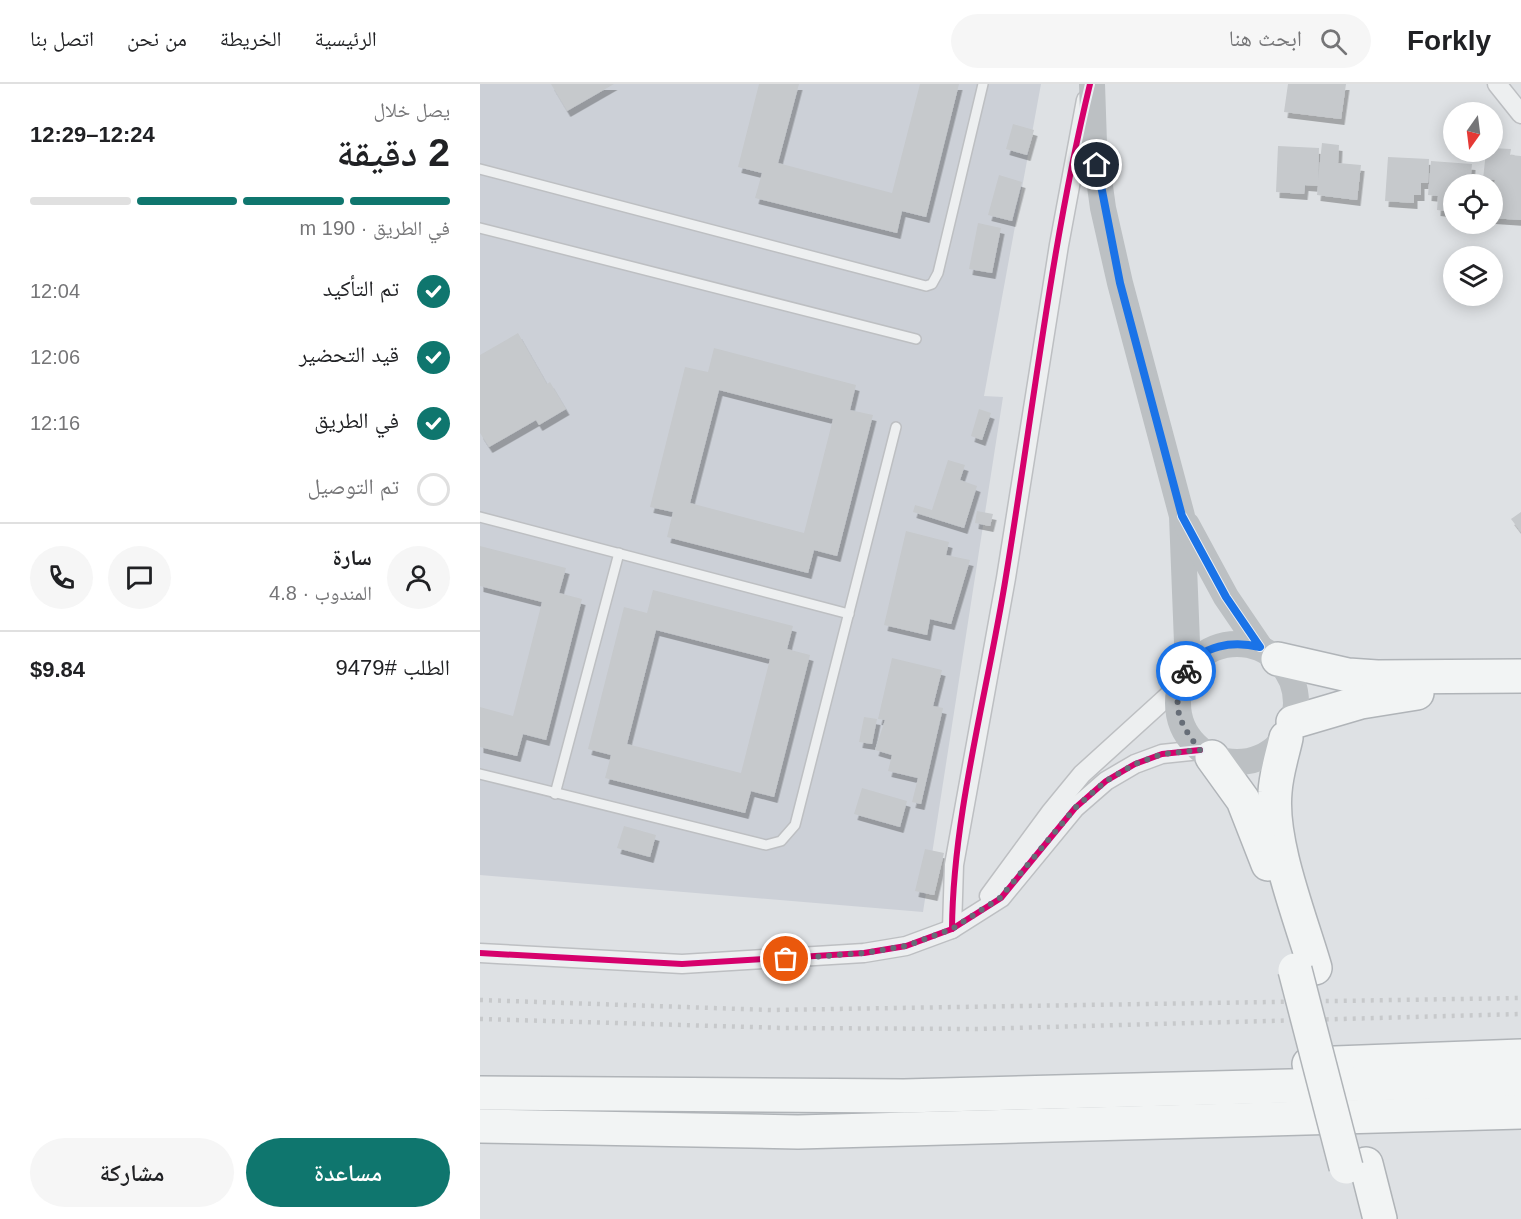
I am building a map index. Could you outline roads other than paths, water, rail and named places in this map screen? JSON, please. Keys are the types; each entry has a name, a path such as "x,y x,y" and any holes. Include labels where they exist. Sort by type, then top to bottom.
{"highway":[{"path":"1269,653 1326,671 1377,677 1521,676"},
{"path":"1380,1219 1356,1166 1305,969 1280,847 1274,793 1289,730 1361,702 1430,691 1477,688 1521,691"},
{"path":"1206,754 1244,800 1264,850 1305,969"},
{"path":"904,1096 1039,1077 1385,1059 1521,1056"},
{"path":"480,1093 904,1096 1521,1080"},
{"path":"480,1126 798,1132 1521,1112"},
{"path":"1389,1115 1521,1134"},
{"path":"1356,1166 1360,1219"}],"street":[{"path":"480,953 682,964 864,953 896,948 952,929 1000,898 1075,808 1106,781 1135,764 1162,754 1206,754 1232,762 1252,760 1271,752 1289,730 1297,698 1291,677 1269,653 1226,597 1182,516 1120,283 1103,208 1094,143 1091,84"},
{"path":"952,929 954,865 1006,578 1059,245 1091,84"},
{"path":"1497,84 1521,114"},
{"path":"1182,516 1184,677 1177,708 1183,728 1206,754"},
{"path":"988,904 991,893 1082,774 1184,677 1203,653 1222,645 1241,643 1269,653"}],"lane":[{"path":"480,169 926,286 933,284 938,273 983,84"},
{"path":"480,228 916,339"},
{"path":"480,774 766,844 781,841 795,825 896,426"},
{"path":"480,517 849,614"},
{"path":"555,794 619,553"}],"railway":[{"path":"480,1000 771,1010 1521,998"},
{"path":"480,1019 784,1028 978,1029 1521,1014"}]}
